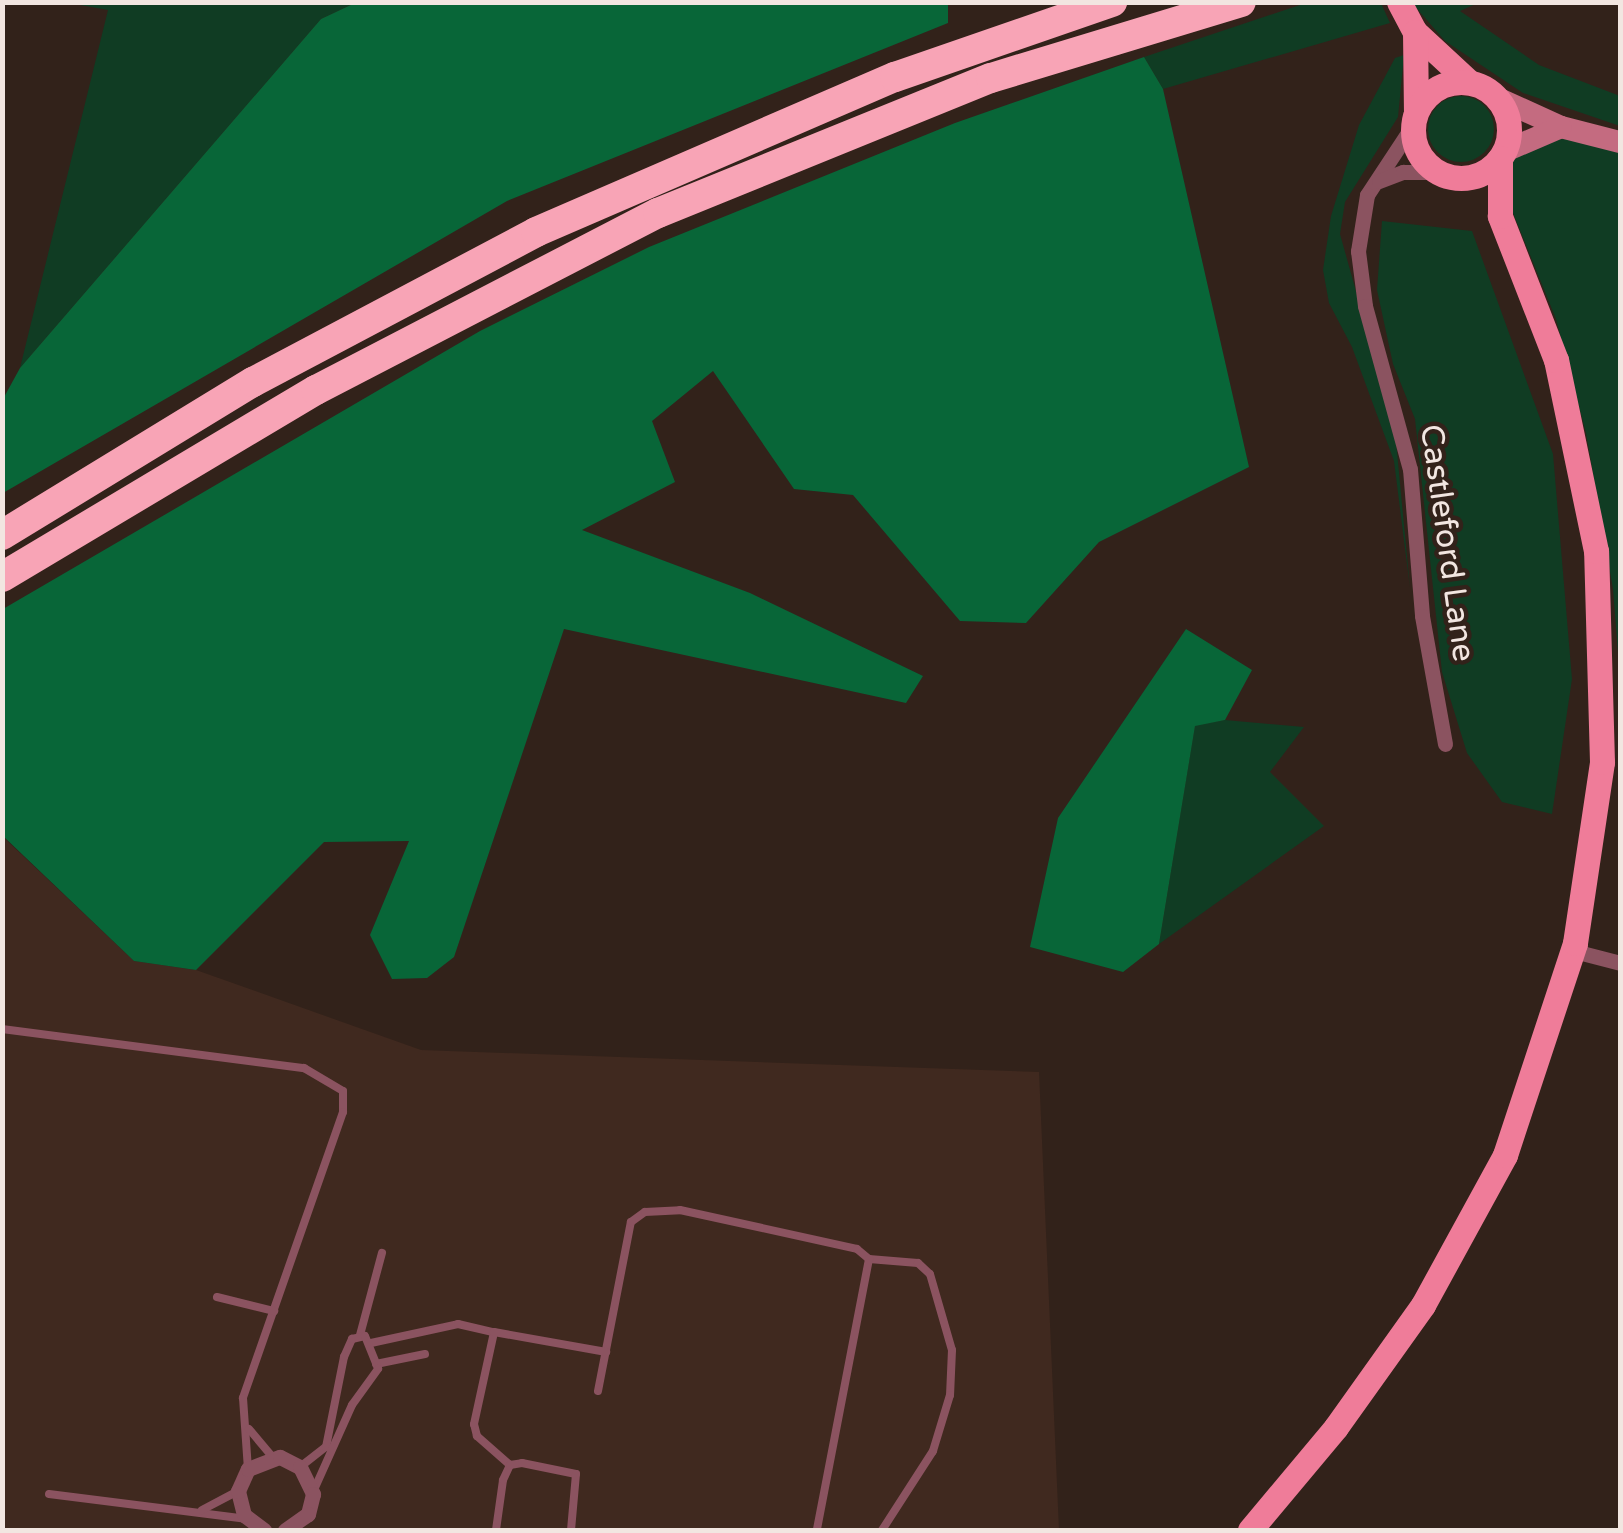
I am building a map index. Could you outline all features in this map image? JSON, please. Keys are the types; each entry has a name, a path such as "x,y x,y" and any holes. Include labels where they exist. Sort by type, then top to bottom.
{"highway":[{"path":"2,534 253,382 536,232 784,121 1112,2"},
{"path":"2,577 316,390 658,213 990,78 1240,2"}],"main road":[{"path":"1399,2 1415,32 1468,82 1561,128 1620,142"},
{"path":"1415,32 1415,118 1420,154 1500,216"},
{"path":"1415,118 1437,88 1468,82"},
{"path":"1250,1530 1336,1427 1423,1305 1504,1155 1574,951 1602,762 1596,551 1556,360 1500,216 1501,155 1508,120 1495,97"},
{"path":"1446,175 1479,174 1521,139 1561,128"}],"street":[{"name":"Castleford Lane","path":"1415,118 1359,216 1358,251 1365,306 1410,469 1422,616 1445,744"},
{"path":"1379,181 1403,172 1446,175"},
{"path":"1574,951 1620,963"},
{"path":"264,1530 248,1520 238,1491 248,1469 274,1458 300,1466 313,1492 307,1522 285,1530"}],"lane":[{"path":"2,1029 304,1068 344,1092 343,1112 243,1398 248,1469"},
{"path":"598,1391 631,1222 645,1212 680,1210 856,1249 869,1259 918,1263 930,1274 952,1350 950,1396 933,1452 882,1530"},
{"path":"300,1466 326,1447 338,1375 360,1335 382,1252"},
{"path":"817,1530 869,1259"},
{"path":"217,1297 274,1311"},
{"path":"371,1343 458,1324 606,1352"},
{"path":"494,1332 474,1424 477,1436 510,1465 576,1474 572,1530"},
{"path":"313,1492 376,1364 371,1343 360,1335"},
{"path":"376,1364 426,1354"},
{"path":"246,1426 274,1458"},
{"path":"496,1530 510,1465"},
{"path":"198,1512 238,1491"},
{"path":"49,1494 158,1512 198,1512 248,1520"}],"shaded area":[{"path":"2,836 134,961 196,970 421,1050 1039,1072 1059,1530 3,1530"}],"green space":[{"path":"948,2 948,23 507,201 3,493 3,399 20,368 321,19 355,3"},
{"path":"69,3 355,3 321,19 20,368 108,10"},
{"path":"1306,3 1381,3 1390,23 1163,89 1144,57"},
{"path":"1412,3 1478,3 1460,11 1539,65 1620,96 1620,126 1523,93 1445,41"},
{"path":"1404,55 1398,117 1345,202 1340,234 1395,431 1410,588 1394,461 1352,347 1329,303 1323,270 1331,216 1359,125 1395,58"},
{"path":"1144,57 1163,89 1249,467 1099,542 1026,623 960,621 853,495 794,489 713,371 652,421 675,482 582,530 750,593 923,676 906,703 564,629 454,957 427,978 392,979 370,935 409,841 324,842 196,970 134,961 3,836 3,609 480,331 649,247 955,123"},
{"path":"1461,96 1485,105 1494,129 1485,153 1461,162 1437,153 1428,129 1437,105"},
{"path":"1543,135 1620,148 1620,679 1613,589 1586,433 1556,319 1511,208 1508,158"},
{"path":"1382,221 1472,231 1553,454 1572,679 1552,814 1502,802 1467,753 1442,672 1415,419 1393,364 1377,290"},
{"path":"1186,629 1252,670 1225,720 1195,726 1159,944 1123,972 1030,947 1058,818"},
{"path":"1225,720 1304,727 1270,772 1324,826 1159,944 1195,725"}]}
